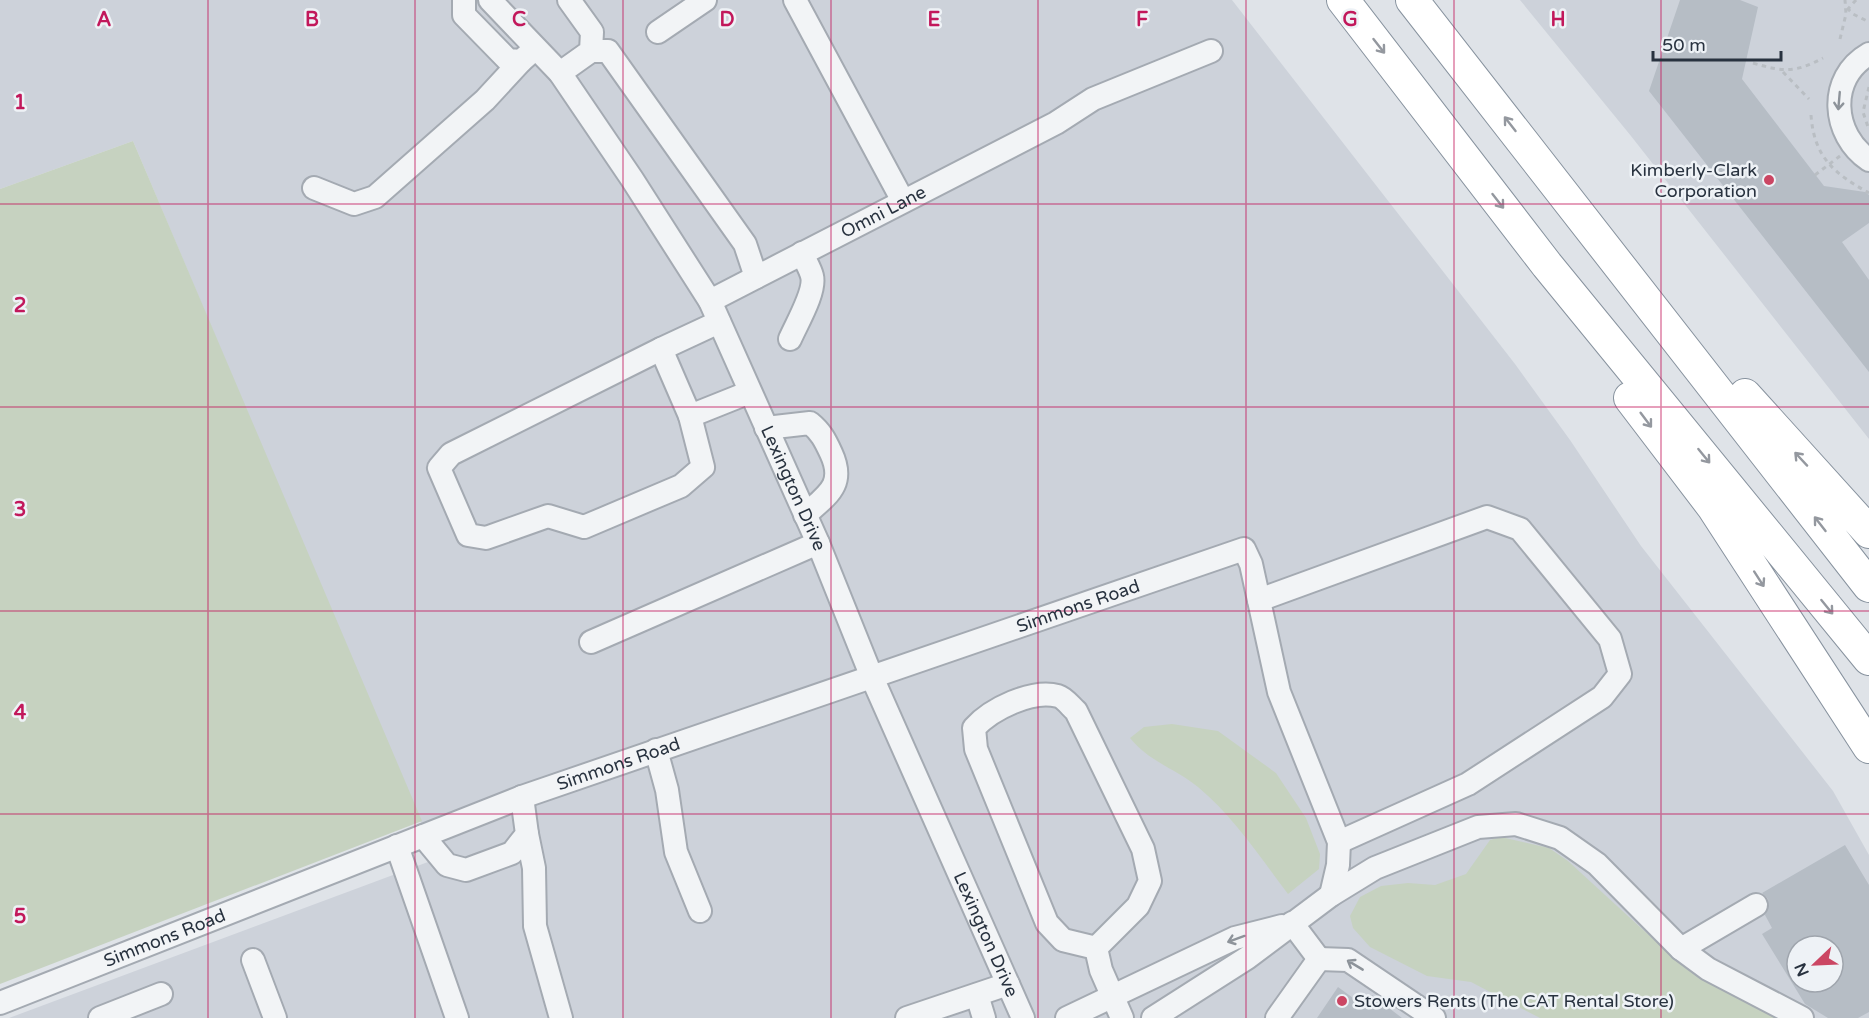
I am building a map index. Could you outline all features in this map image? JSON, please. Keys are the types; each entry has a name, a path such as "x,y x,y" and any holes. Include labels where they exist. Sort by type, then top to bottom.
{"highway":[{"path":"1343,0 1547,265 1869,659"},
{"path":"1412,0 1869,586"},
{"path":"1559,187 1608,235 1772,427 1869,532"},
{"path":"1547,265 1632,402 1713,507 1869,747"}],"street":[{"path":"464,0 464,15 508,60 528,55"},
{"name":"Lexington Drive","path":"490,0 528,55 560,73 632,179 710,301 818,543 871,675 1023,1018"},
{"path":"569,0 592,32 591,51"},
{"path":"658,32 705,0"},
{"path":"795,0 903,201"},
{"path":"560,73 591,51 608,51 745,244 756,277"},
{"name":"Omni Lane","path":"710,301 1056,123 1093,99 1211,51"},
{"path":"1869,54 1848,73 1840,91 1838,110 1842,129 1852,146 1869,160"},
{"path":"315,188 354,204 375,197 485,100 528,55"},
{"path":"790,339 804,304 813,292 813,277 802,254"},
{"path":"662,349 690,416 703,467 681,486 584,527 548,516 486,538 468,535 439,468 451,454 662,349 719,322"},
{"path":"690,416 750,392"},
{"path":"766,428 810,423 822,432 835,461 838,479 830,493 805,515"},
{"path":"1331,895 1338,865 1339,842 1279,692 1259,600 1486,517 1520,529 1610,639 1620,674 1602,697 1468,784 1339,842"},
{"path":"591,642 818,543"},
{"name":"Simmons Road","path":"5,1007 522,797 871,675 1244,549 1251,564 1259,600"},
{"path":"1037,694 1060,697 1076,711 1143,849 1150,881 1138,906 1096,948 1064,940 1047,923 975,749 974,728 986,714 1037,694"},
{"path":"656,750 667,790 676,852 700,911"},
{"path":"522,797 534,868 535,926 561,1018"},
{"path":"1153,1018 1246,958 1331,895 1375,868 1478,827 1516,824 1560,838 1597,864 1681,950 1708,969 1802,1018"},
{"path":"423,836 447,865 466,870 512,853 527,834"},
{"path":"397,846 457,1018"},
{"path":"1681,950 1756,905"},
{"path":"1292,923 1319,959"},
{"path":"1067,1018 1235,938 1292,923"},
{"path":"1096,948 1122,1018"},
{"path":"1277,1018 1319,959"},
{"path":"1319,959 1348,960 1434,1018"},
{"path":"253,960 275,1018"},
{"path":"908,1018 1008,984"},
{"path":"100,1018 161,994"},
{"path":"977,995 984,1018"}],"path":[{"path":"1840,39 1847,9 1845,0"},
{"path":"1847,9 1856,0"},
{"path":"1847,9 1869,22"},
{"path":"1753,63 1782,71 1791,71 1823,58"},
{"path":"1782,71 1809,99"},
{"path":"1869,87 1863,112 1869,130"},
{"path":"1811,116 1820,153 1841,177 1869,193"}],"shaded area":[{"path":"0,0 1232,0 1515,364 1570,440 1641,546 1833,791 1869,855 1869,1018 9,1018 436,859 133,141 0,189"},
{"path":"1520,0 1869,0 1869,439 1631,136"}],"green space":[{"path":"133,141 422,821 0,984 0,189"},
{"path":"1172,724 1218,731 1276,773 1306,818 1320,854 1319,869 1288,894 1246,838 1211,799 1198,787 1145,753 1130,738 1144,727"},
{"path":"1501,837 1549,848 1568,861 1677,961 1782,1018 1540,1018 1471,982 1427,976 1370,947 1353,928 1350,916 1360,897 1381,886 1408,883 1435,885 1466,874 1490,840"}],"building":[{"name":"Kimberly-Clark Corporation","path":"1680,0 1740,0 1758,7 1742,79 1824,186 1865,192 1869,195 1869,223 1842,242 1869,280 1869,372 1649,91"},
{"path":"1845,845 1869,885 1869,1012 1858,1018 1828,1018 1805,1004 1799,994 1845,994 1845,934 1785,934 1785,971 1762,934 1772,928 1765,915 1769,905 1768,899 1762,893"},
{"name":"Stowers Rents (The CAT Rental Store)","path":"1338,987 1364,1006 1372,995 1402,1018 1317,1018"}],"place":[{"name":"Kimberly-Clark Corporation","path":"1769,180"},
{"name":"Stowers Rents (The CAT Rental Store)","path":"1342,1001"}]}
